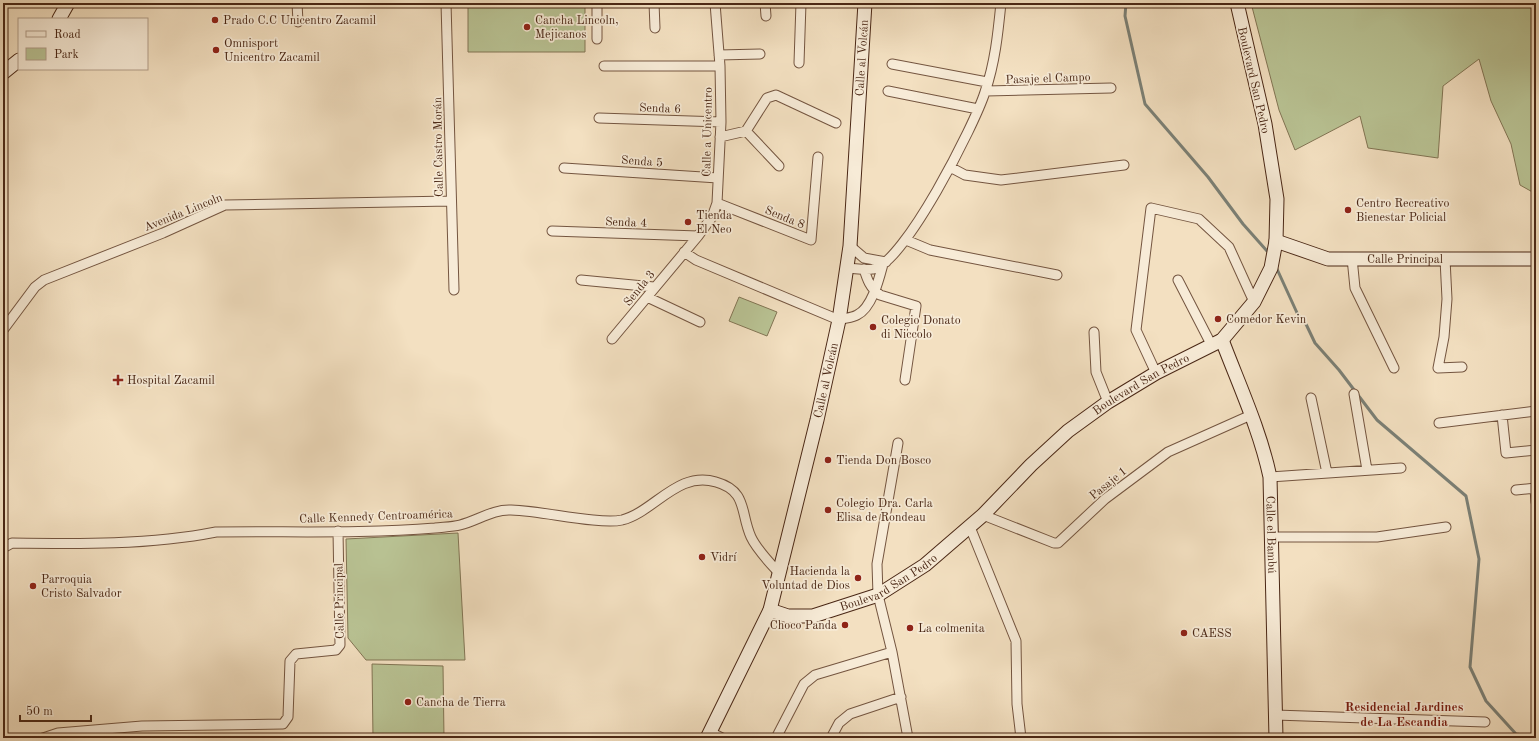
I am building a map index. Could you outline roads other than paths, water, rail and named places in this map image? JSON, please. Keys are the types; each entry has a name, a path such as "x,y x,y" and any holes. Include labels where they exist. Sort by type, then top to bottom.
{"street":[{"path":"60,18 68,3"},
{"path":"297,3 298,22"},
{"name":"Calle Castro Morán","path":"446,3 454,290"},
{"path":"597,3 597,39"},
{"path":"654,3 655,28"},
{"name":"Calle a Unicentro","path":"684,252 712,217 717,203 721,122 720,66 715,3"},
{"path":"765,3 766,16"},
{"path":"799,63 802,3"},
{"name":"Calle al Volcán","path":"709,735 770,610 780,574 839,320 850,246 865,3"},
{"path":"846,268 874,270 884,263 906,240 943,181 987,87 997,45 1001,3"},
{"name":"Boulevard San Pedro","path":"770,610 788,616 813,616 878,595 925,565 970,527 1068,430 1108,402 1156,373 1217,343 1254,302 1271,268 1276,241 1277,199 1268,146 1237,3"},
{"path":"719,55 760,54"},
{"path":"3,73 18,61"},
{"name":"Pasaje el Campo","path":"892,64 987,87 1111,88"},
{"path":"604,66 720,66"},
{"path":"888,91 978,109"},
{"path":"720,137 746,131 767,98 776,95 836,124"},
{"name":"Senda 6","path":"599,118 721,122"},
{"path":"746,131 779,166"},
{"name":"Senda 8","path":"717,203 811,240 818,157"},
{"path":"950,167 965,175 1001,180 1124,166"},
{"name":"Senda 5","path":"564,168 718,178"},
{"name":"Avenida Lincoln","path":"3,330 35,287 44,280 163,233 225,205 451,201"},
{"path":"1156,373 1136,330 1151,208 1199,219 1229,247 1254,302"},
{"name":"Senda 4","path":"552,231 698,236"},
{"path":"906,240 930,250 1057,276"},
{"name":"Calle Principal","path":"1276,241 1328,258 1536,259"},
{"path":"850,246 864,258 884,263"},
{"path":"684,252 696,260 839,320 857,315 864,310 875,292 884,263"},
{"name":"Senda 3","path":"612,339 684,252"},
{"path":"1352,258 1355,288 1394,368"},
{"path":"1445,259 1447,300 1444,337 1438,368 1462,367"},
{"path":"864,269 868,282 875,292 880,295 916,306 905,380"},
{"path":"581,280 654,287"},
{"path":"1178,280 1217,343"},
{"path":"647,297 700,322"},
{"path":"1094,332 1096,372 1108,402"},
{"name":"Calle el Bambú","path":"1217,343 1251,415 1266,458 1270,477 1276,738"},
{"path":"1354,394 1367,470"},
{"path":"1311,398 1327,473"},
{"path":"1440,422 1536,411"},
{"name":"Pasaje 1","path":"983,515 1054,543 1058,543 1106,499 1168,452 1251,415"},
{"path":"1502,415 1506,453 1536,450"},
{"path":"898,443 877,564 878,595 892,652 908,738"},
{"path":"1270,477 1401,468"},
{"name":"Calle Kennedy Centroamérica","path":"3,548 12,543 80,544 188,537 216,532 421,529 460,525 481,516 510,510 570,518 604,521 622,520 680,485 692,481 715,481 735,492 742,503 751,537 780,574"},
{"path":"1516,490 1535,488 1536,502"},
{"path":"970,527 1016,641 1017,704 1021,738"},
{"path":"1272,537 1377,537 1446,527"},
{"name":"Calle Principal","path":"43,738 58,733 142,726 283,724 288,717 290,661 296,654 336,650 340,645 338,531"},
{"path":"776,738 804,684 815,675 892,652"},
{"path":"831,738 839,723 850,714 901,697"},
{"path":"1275,715 1485,722"},
{"path":"709,735 722,738"}],"waterway":[{"path":"1126,3 1125,16 1145,104 1208,177 1243,224 1267,251"},
{"path":"1277,269 1298,315 1305,322 1315,343 1339,370 1377,420 1466,496 1479,559 1470,667 1486,701 1516,734 1536,737"}],"place":[{"name":"Prado C.C Unicentro Zacamil","path":"215,20"},
{"name":"Cancha Lincoln, Mejicanos","path":"527,27"},
{"name":"Omnisport Unicentro Zacamil","path":"216,50"},
{"name":"Centro Recreativo Bienestar Policial","path":"1348,210"},
{"name":"Tienda El Neo","path":"688,222"},
{"name":"Comedor Kevin","path":"1218,319"},
{"name":"Colegio Donato di Niccolo","path":"873,327"},
{"name":"Hospital Zacamil","path":"118,380"},
{"name":"Tienda Don Bosco","path":"828,460"},
{"name":"Colegio Dra. Carla Elisa de Rondeau","path":"828,510"},
{"name":"Vidrí","path":"702,557"},
{"name":"Hacienda la Voluntad de Dios","path":"858,578"},
{"name":"Parroquia Cristo Salvador","path":"33,586"},
{"name":"Choco Panda","path":"845,625"},
{"name":"La colmenita","path":"910,628"},
{"name":"CAESS","path":"1184,633"},
{"name":"Cancha de Tierra","path":"408,702"}],"district":[{"name":"Residencial Jardines de La Escandia","path":"1404,714"}]}
